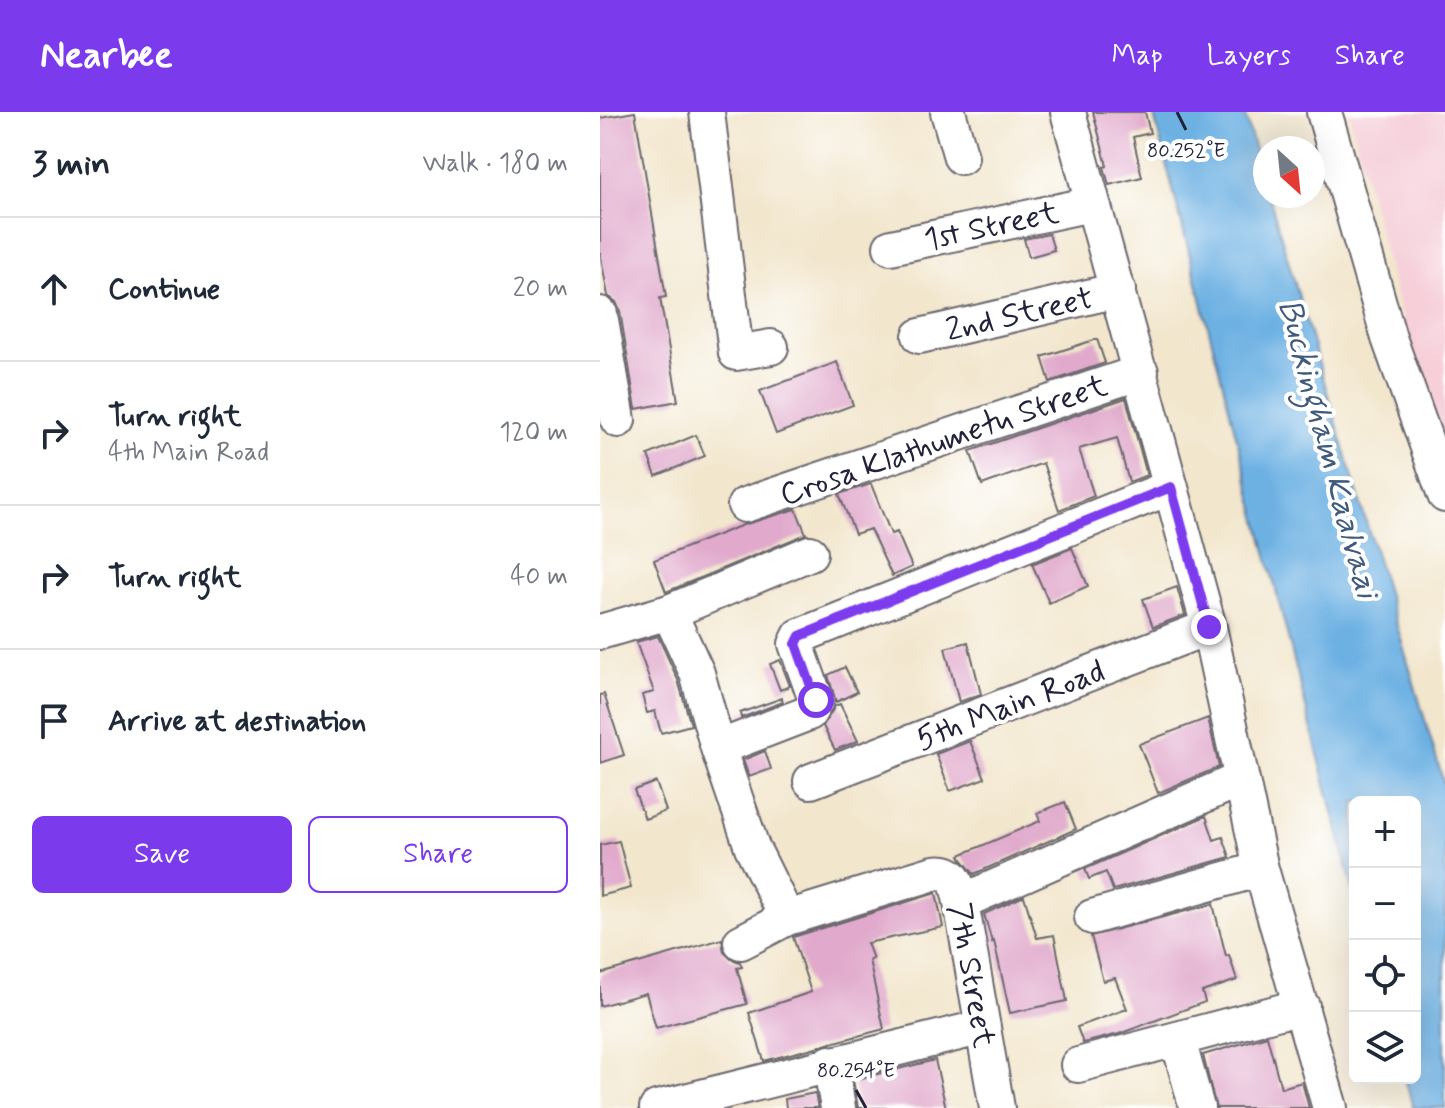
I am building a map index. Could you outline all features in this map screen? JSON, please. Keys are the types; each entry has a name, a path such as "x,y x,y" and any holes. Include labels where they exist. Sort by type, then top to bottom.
{"street":[{"path":"707,112 736,353 771,347"},
{"path":"948,112 961,157"},
{"path":"1068,112 1209,627 1261,869 1330,1108"},
{"path":"1324,112 1389,338 1445,495"},
{"name":"1st Street","path":"891,247 1092,204"},
{"name":"2nd Street","path":"920,336 1118,290"},
{"path":"600,314 618,420"},
{"name":"Crosa Klathumetu Street","path":"745,505 1141,372"},
{"path":"718,748 809,713 816,700 796,644 800,636 1171,487"},
{"path":"600,632 669,612 810,553"},
{"path":"669,612 697,673 718,748 752,847 787,918"},
{"name":"5th Main Road","path":"811,781 1209,627"},
{"path":"961,902 1241,779"},
{"path":"1092,917 1261,869"},
{"name":"7th Street","path":"741,942 787,918 944,871 955,878 997,1108"},
{"path":"1078,1065 1302,1006"},
{"path":"667,1107 830,1063 983,1027"},
{"path":"1178,1040 1197,1108"},
{"path":"830,1063 838,1108"}],"shaded area":[{"path":"1349,112 1445,112 1445,471 1387,263"}],"water":[{"name":"Buckingham Kaalvaai","path":"1153,112 1244,112 1253,143 1253,208 1273,208 1445,787 1445,1108 1413,1108 1407,1084 1421,1084 1421,796 1349,796 1349,875"}],"building":[{"path":"635,112 666,297 660,298 678,401 636,409 620,311 616,302 608,296 600,252 600,118"},
{"path":"1093,112 1145,112 1150,133 1133,137 1142,177 1109,185"},
{"path":"1049,234 1054,250 1029,257 1024,239"},
{"path":"1097,339 1105,363 1050,382 1042,357"},
{"path":"837,362 853,405 776,434 760,391"},
{"path":"1126,398 1147,475 1129,482 1117,438 1079,449 1094,496 1059,510 1043,463 982,485 970,451"},
{"path":"696,435 705,456 656,476 648,455"},
{"path":"871,484 891,534 897,532 912,567 892,576 870,529 855,534 839,494"},
{"path":"796,509 806,534 666,592 654,560 743,525"},
{"path":"1072,548 1088,586 1049,603 1032,564"},
{"path":"1177,587 1185,615 1153,627 1143,599"},
{"path":"658,636 678,680 691,725 661,733 655,711 647,713 642,695 654,692 636,642"},
{"path":"968,642 981,694 959,702 945,648"},
{"path":"780,660 790,686 780,690 770,664"},
{"path":"845,667 857,692 836,702 828,675"},
{"path":"604,694 624,755 600,763 600,695"},
{"path":"782,698 783,702 741,718 740,713"},
{"path":"840,704 858,741 835,750 823,726 835,706"},
{"path":"1208,718 1219,767 1158,793 1139,744"},
{"path":"970,741 985,778 950,791 936,754"},
{"path":"765,751 771,769 749,777 743,760"},
{"path":"656,782 666,811 645,819 634,790"},
{"path":"1065,802 1076,829 974,874 962,859 960,855 1040,821 1037,813"},
{"path":"1206,816 1214,840 1223,837 1230,857 1113,890 1106,872 1089,879 1085,869"},
{"path":"619,841 631,888 600,896 600,845"},
{"path":"936,893 943,927 867,943 873,959 869,960 884,1029 764,1061 749,1013 811,992 793,937"},
{"path":"1024,896 1037,938 1054,935 1067,1001 1010,1013 994,941 984,914"},
{"path":"1213,904 1226,956 1229,955 1237,980 1202,992 1205,1002 1119,1034 1083,1043 1077,1027 1127,1009 1115,978 1103,981 1091,936"},
{"path":"722,939 724,952 740,962 742,967 737,968 747,1004 656,1028 646,993 600,1006 600,974"},
{"path":"1267,1036 1281,1088 1302,1082 1309,1108 1216,1108 1203,1055"},
{"path":"935,1060 946,1108 858,1108 853,1080"},
{"path":"815,1093 818,1108 786,1108 785,1099"}],"route":[{"path":"816,700 796,644 800,636 1171,487 1209,627"}]}
